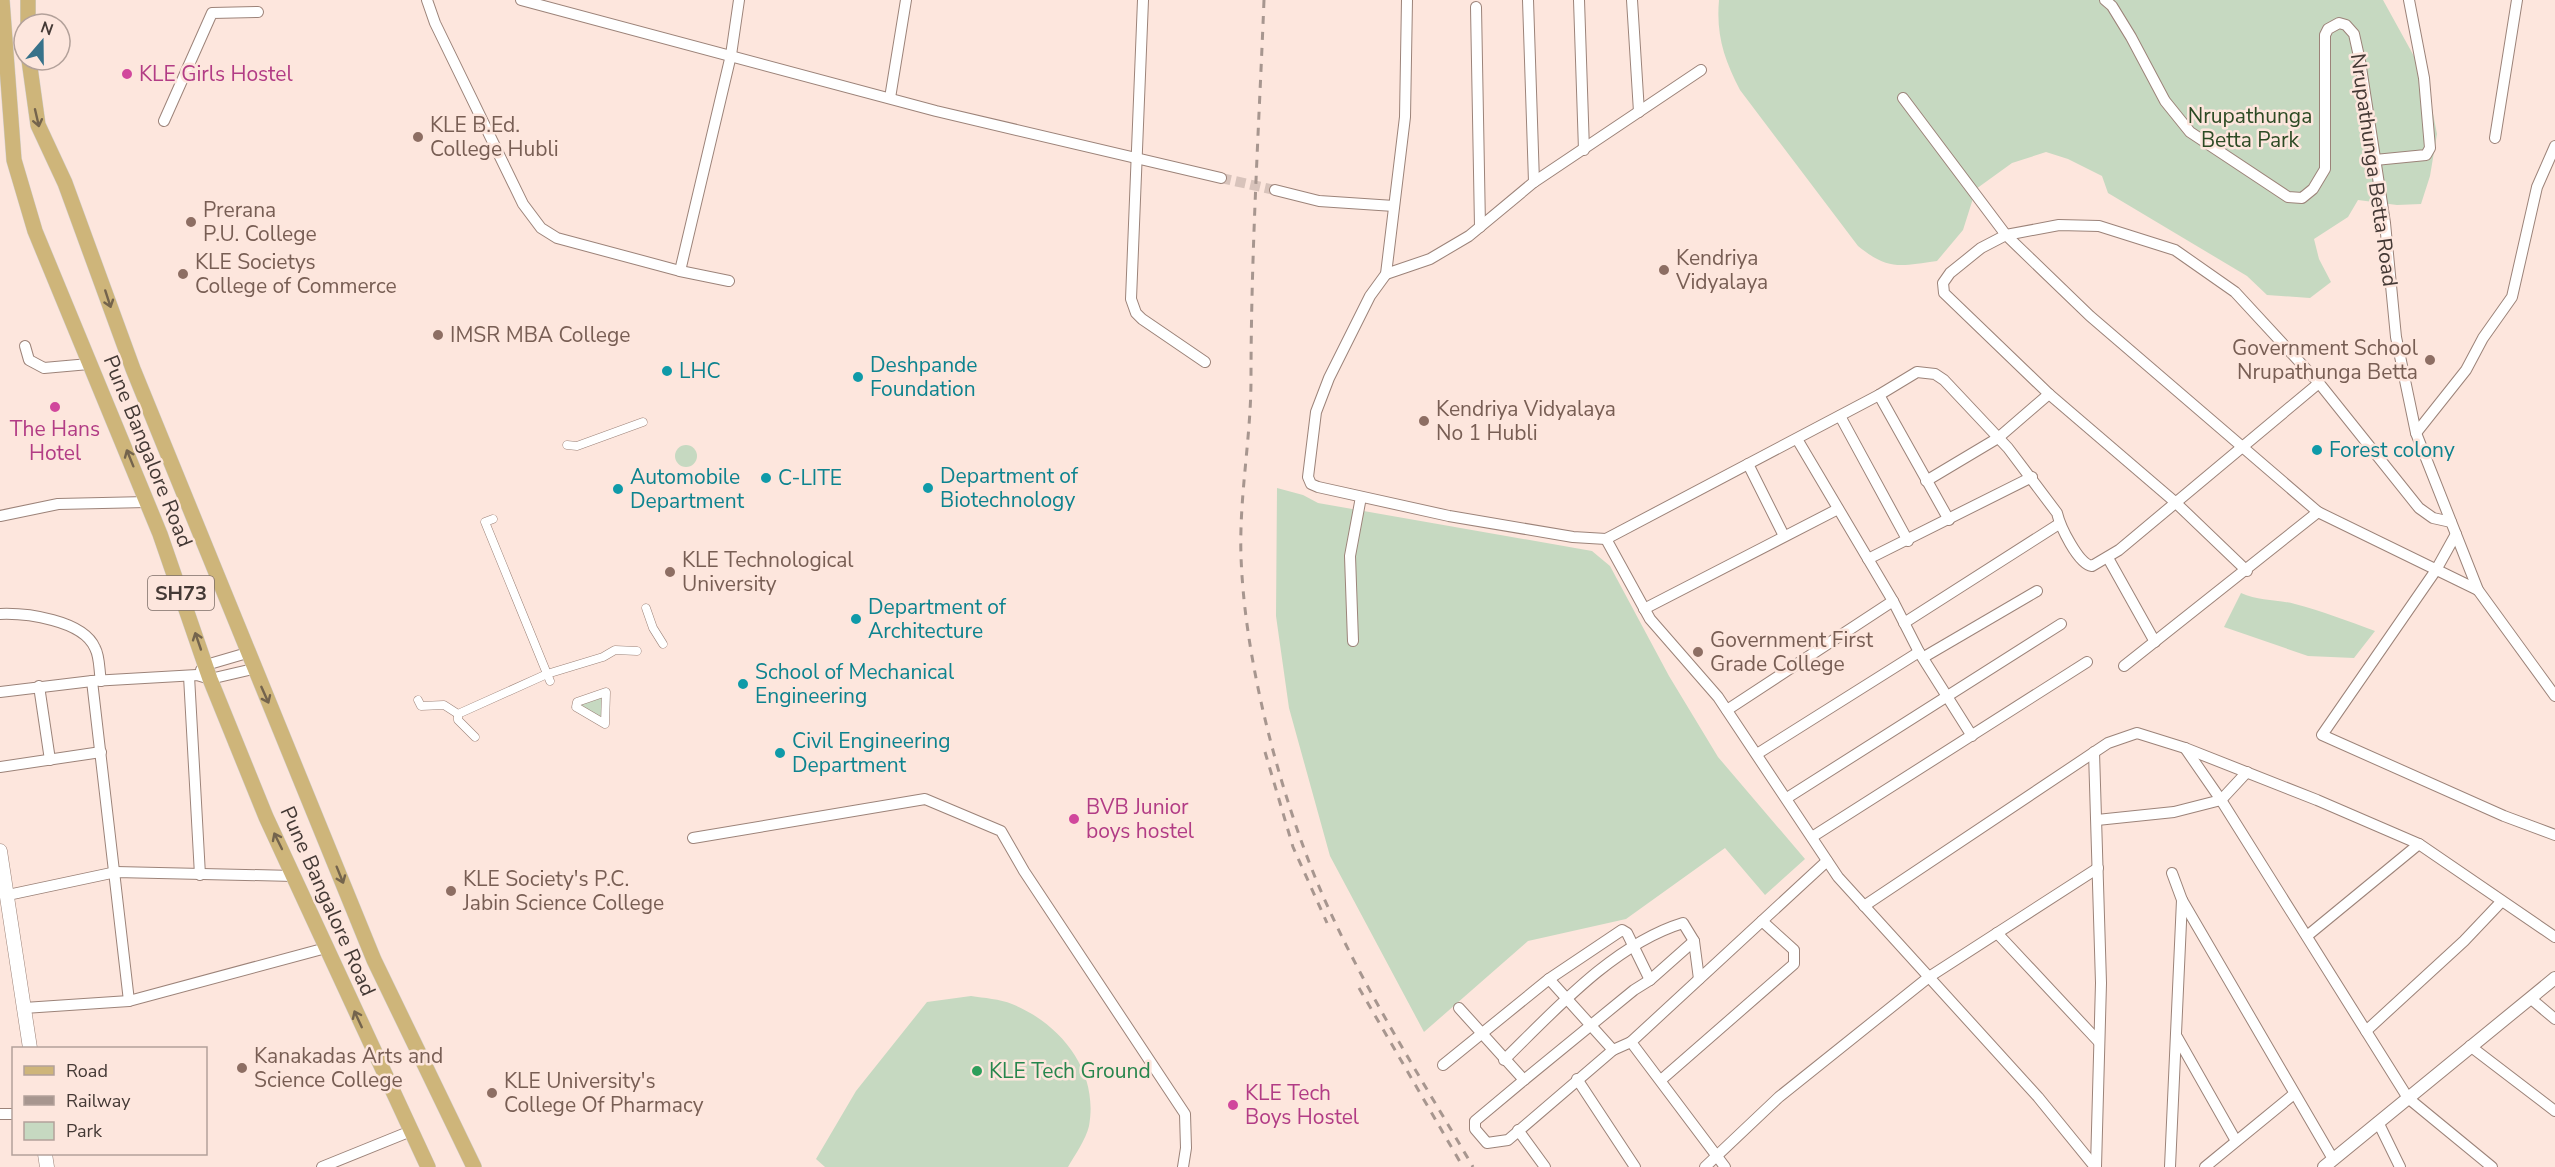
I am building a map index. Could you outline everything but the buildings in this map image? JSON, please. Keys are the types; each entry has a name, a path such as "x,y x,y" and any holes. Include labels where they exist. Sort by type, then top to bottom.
{"main road":[{"name":"Pune Bangalore Road","path":"2,0 14,160 35,231 147,502 200,674 428,1167"},
{"name":"Pune Bangalore Road","path":"31,72 38,125 65,183 132,369 253,669 312,805 374,960 474,1167"},
{"path":"0,851 30,1047"}],"street":[{"path":"427,0 435,23 523,204 541,228 557,238 680,271 729,281"},
{"path":"521,0 890,98 1138,160 1221,178"},
{"path":"567,13 569,0"},
{"path":"680,271 731,55 739,0"},
{"path":"890,98 906,0"},
{"path":"1143,0 1132,306 1142,319 1205,362"},
{"path":"1407,0 1405,117 1386,274 1370,296 1329,378 1316,412 1308,477 1311,484 1361,497 1573,537 1606,539 1840,416 1917,372 1935,374 1944,380 1998,438 2032,477 2057,513 2059,524 2085,564 2092,566 2108,558 2319,383"},
{"path":"1528,0 1534,182"},
{"path":"1579,0 1584,150"},
{"path":"1632,0 1639,112"},
{"name":"Nrupathunga Betta Road","path":"2105,0 2112,6 2131,37 2165,101 2190,132 2278,192 2302,198 2313,189 2325,169 2325,35 2333,25 2339,23 2346,25 2354,34 2385,223 2396,337 2416,433 2478,590 2555,696"},
{"path":"2374,160 2426,155 2430,148 2424,78 2409,0"},
{"path":"2495,138 2517,0"},
{"path":"1476,8 1480,226"},
{"path":"164,121 212,13 258,12"},
{"path":"1386,274 1430,259 1480,226 1534,182 1701,70"},
{"path":"1903,98 2006,235 2090,316 2240,447 2318,512 2478,590"},
{"path":"2416,433 2466,370 2484,338 2512,297 2537,187 2555,146"},
{"path":"1275,190 1319,201 1394,206"},
{"path":"2247,571 2175,502 2049,394 1942,289 1950,273 1982,248 2006,235 2079,224 2125,233 2175,250 2235,292 2319,383 2419,508 2433,518 2451,522"},
{"path":"25,346 29,360 44,368 89,364"},
{"path":"1926,481 1998,438 2049,394"},
{"path":"1879,395 1949,520"},
{"path":"1840,416 1908,541"},
{"path":"567,445 577,446 643,422"},
{"path":"1797,439 1893,601 1946,698 1972,736"},
{"path":"1748,464 1784,536"},
{"path":"1868,559 2032,477"},
{"path":"1353,641 1350,556 1361,497"},
{"path":"0,516 58,504 147,502"},
{"path":"1644,609 1839,509"},
{"path":"2124,666 2247,571 2318,512"},
{"path":"493,519 485,522 548,676"},
{"path":"1904,623 2059,524"},
{"path":"2456,534 2436,569 2322,735 2504,816 2555,836"},
{"path":"1606,539 1644,609 1727,710 1838,877 2038,1097 2096,1167"},
{"path":"2108,558 2155,642"},
{"path":"1757,754 1921,654 2037,591"},
{"path":"1727,710 1893,601"},
{"path":"646,608 653,628 663,644"},
{"path":"0,614 43,617 84,635 95,648 100,752 116,872 129,1001"},
{"path":"1786,798 2061,624"},
{"path":"458,714 548,676 603,657 615,650 637,651"},
{"path":"200,674 247,653"},
{"path":"1812,837 2088,662"},
{"path":"0,692 39,686 253,669"},
{"path":"200,674 200,875"},
{"path":"39,686 50,760"},
{"path":"606,692 606,723 603,724 576,707 577,702 606,692"},
{"path":"417,700 421,706 444,705 458,714"},
{"path":"458,714 458,720 474,737"},
{"path":"1864,906 2108,743 2137,733 2186,748 2247,772 2419,844 2500,902 2555,937"},
{"path":"2186,748 2408,1098 2492,1167"},
{"path":"0,767 100,752"},
{"path":"2094,752 2098,868 2099,1042 2096,1167"},
{"path":"2097,820 2174,812 2221,800 2247,772"},
{"path":"693,838 925,799 1001,831 1024,871 1185,1114 1186,1148 1183,1167"},
{"path":"2307,936 2419,844"},
{"path":"1694,941 1650,980 1524,1080 1474,1123 1479,1136 1487,1143 1508,1140 1613,1050 1631,1042 1827,861"},
{"path":"1705,1167 1779,1097 1929,977 2098,868"},
{"path":"4,887 116,872 294,876"},
{"path":"2172,873 2182,900 2294,1094 2329,1163 2555,978"},
{"path":"2170,1167 2182,900"},
{"path":"2366,1031 2464,941 2500,902"},
{"path":"1661,1080 1794,964 1794,950 1762,921"},
{"path":"1504,1060 1567,998 1633,946 1683,923 1694,941 1699,979"},
{"path":"1443,1065 1479,1033 1549,979 1620,930 1626,931 1650,980"},
{"path":"1997,933 2099,1042"},
{"path":"24,1008 129,1001 326,948"},
{"path":"1549,979 1613,1050"},
{"path":"2530,998 2555,1019"},
{"path":"1459,1008 1479,1033 1524,1080"},
{"path":"2176,1036 2236,1141"},
{"path":"1631,1042 1725,1167"},
{"path":"2470,1046 2555,1111"},
{"path":"1577,1079 1635,1167"},
{"path":"2205,1167 2294,1094"},
{"path":"2378,1122 2400,1167"},
{"path":"1518,1130 1545,1167"},
{"path":"322,1167 411,1131"}],"green space":[{"name":"Nrupathunga Betta Park","path":"1719,0 2383,0 2426,78 2437,134 2430,176 2421,204 2397,205 2358,200 2348,217 2314,239 2319,259 2331,282 2310,298 2267,295 2247,276 2108,193 2102,176 2068,159 2046,152 2012,163 1976,189 1963,230 1937,261 1895,265 1878,260 1858,246 1740,90 1722,46 1718,13"},
{"path":"686,445 696,452 697,456 690,466 686,467 676,460 675,456 682,446"},
{"path":"1277,488 1303,495 1318,503 1592,551 1610,566 1669,676 1718,757 1805,859 1765,895 1725,848 1626,919 1528,941 1424,1032 1330,856 1289,708 1276,616"},
{"path":"2241,593 2288,602 2375,631 2354,658 2308,656 2224,627"},
{"path":"607,690 610,695 606,728 572,706 573,702"},
{"name":"KLE Tech Ground","path":"971,996 1007,1002 1030,1013 1061,1037 1073,1052 1088,1087 1091,1106 1088,1131 1068,1167 825,1167 816,1159 856,1091 927,1002"}],"tunnel":[{"path":"1221,178 1275,190"}],"railway":[{"path":"1264,0 1250,401 1241,534 1243,591 1253,665 1280,775 1319,886 1337,927 1380,1009 1473,1167"},
{"path":"1265,752 1293,847 1327,923"},
{"path":"1359,988 1463,1167"}],"place":[{"name":"KLE Girls Hostel","path":"127,74"},
{"name":"KLE B.Ed. College Hubli","path":"418,137"},
{"name":"Prerana P.U. College","path":"191,222"},
{"name":"Kendriya Vidyalaya","path":"1664,270"},
{"name":"KLE Societys College of Commerce","path":"183,274"},
{"name":"IMSR MBA College","path":"438,335"},
{"name":"Government School Nrupathunga Betta","path":"2430,360"},
{"name":"LHC","path":"667,371"},
{"name":"Deshpande Foundation","path":"858,377"},
{"name":"The Hans Hotel","path":"55,407"},
{"name":"Kendriya Vidyalaya No 1 Hubli","path":"1424,421"},
{"name":"Forest colony","path":"2317,450"},
{"name":"C-LITE","path":"766,478"},
{"name":"Department of Biotechnology","path":"928,488"},
{"name":"Automobile Department","path":"618,489"},
{"name":"KLE Technological University","path":"670,572"},
{"name":"Department of Architecture","path":"856,619"},
{"name":"Government First Grade College","path":"1698,652"},
{"name":"School of Mechanical Engineering","path":"743,684"},
{"name":"Civil Engineering Department","path":"780,753"},
{"name":"BVB Junior boys hostel","path":"1074,819"},
{"name":"KLE Society's P.C. Jabin Science College","path":"451,891"},
{"name":"Kanakadas Arts and Science College","path":"242,1068"},
{"name":"KLE Tech Ground","path":"977,1071"},
{"name":"KLE University's College Of Pharmacy","path":"492,1093"},
{"name":"KLE Tech Boys Hostel","path":"1233,1105"}]}
